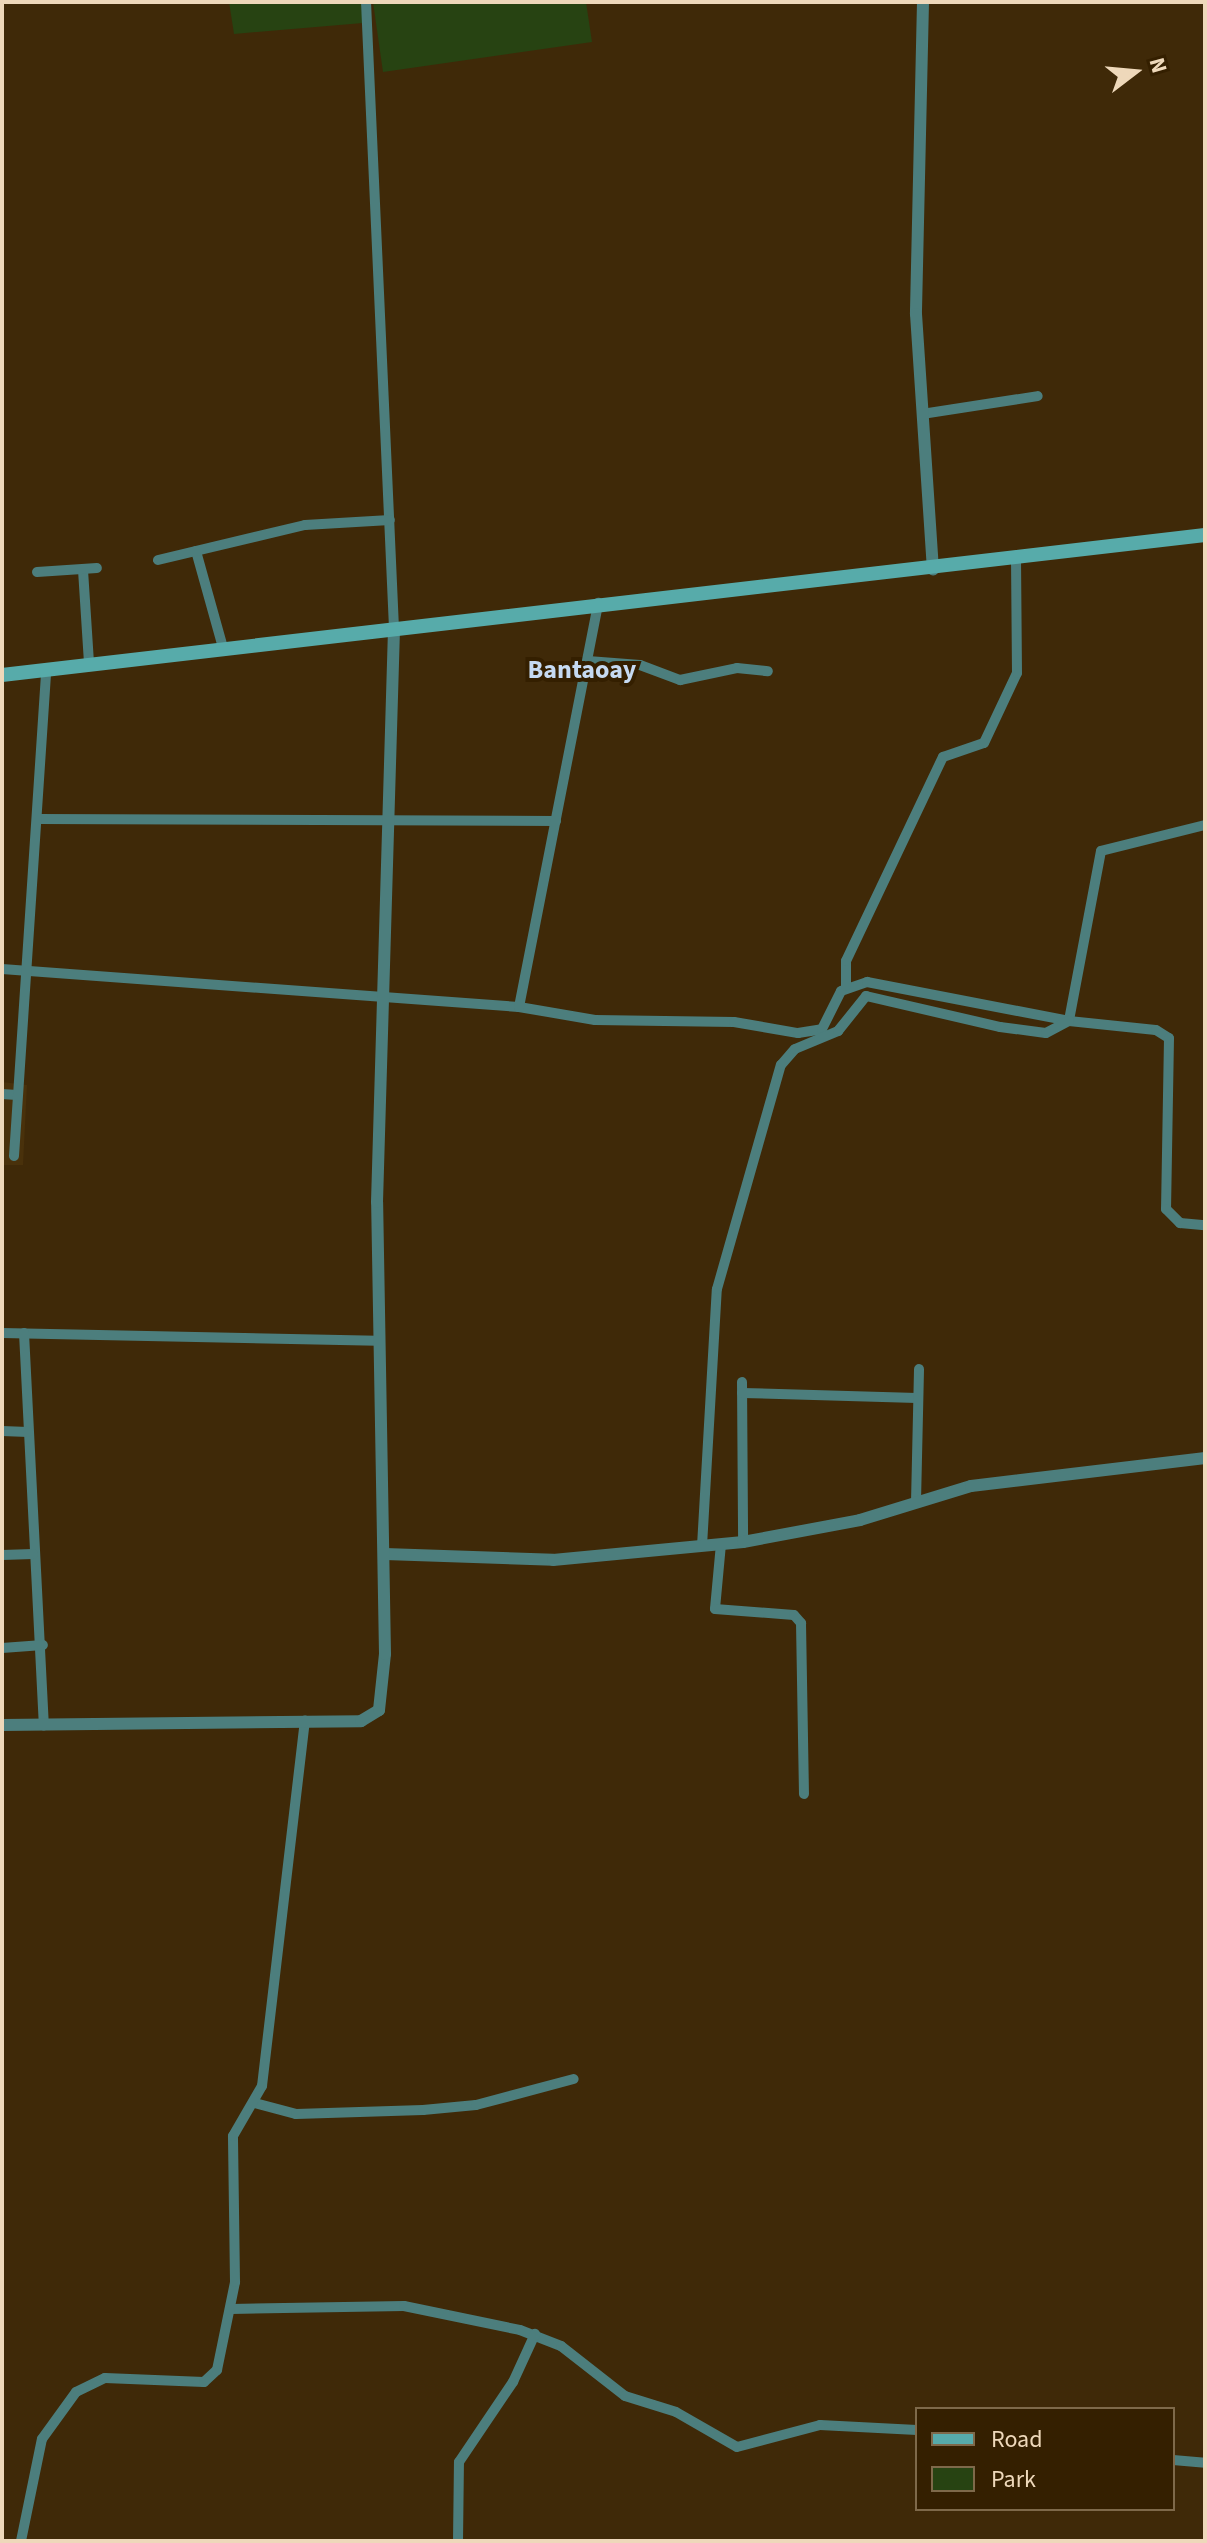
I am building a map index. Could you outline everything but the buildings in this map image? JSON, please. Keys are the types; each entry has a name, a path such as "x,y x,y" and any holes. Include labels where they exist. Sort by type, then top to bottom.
{"main road":[{"path":"2,675 598,603 1016,561 1205,535"}],"street":[{"path":"2,1725 361,1721 379,1710 385,1554 377,1341 392,819 394,629 366,2"},
{"path":"923,2 916,87 922,414 933,569"},
{"path":"922,414 1038,396"},
{"path":"158,560 305,525 390,520"},
{"path":"196,551 223,648"},
{"path":"2,969 519,1007 595,1020 734,1022 811,1033 833,1018 846,986 846,961 943,757 984,743 1017,673 1016,561"},
{"path":"37,572 97,568"},
{"path":"83,570 89,664"},
{"path":"519,1007 598,603"},
{"path":"588,661 640,665 680,680 737,668 768,671"},
{"path":"14,1156 46,669"},
{"path":"37,819 556,821"},
{"path":"1069,1021 1101,851 1205,825"},
{"path":"846,986 867,982 1069,1021 1156,1030 1169,1038 1166,1209 1180,1223 1205,1225"},
{"path":"702,1546 717,1289 781,1065 795,1049 838,1031 866,996 1000,1027 1046,1033 1069,1021"},
{"path":"2,1094 17,1095"},
{"path":"2,1333 377,1341"},
{"path":"24,1333 33,1554 43,1645 44,1725"},
{"path":"916,1502 919,1369"},
{"path":"743,1542 742,1388 917,1398"},
{"path":"2,1431 28,1432"},
{"path":"385,1554 508,1561 743,1542 916,1502 971,1486 1205,1458"},
{"path":"721,1544 715,1609 799,1619 804,1794"},
{"path":"2,1555 33,1554"},
{"path":"2,1648 43,1645"},
{"path":"21,2541 42,2439 76,2392 105,2378 204,2382 217,2370 231,2309 233,2136 255,2103 277,1991 305,1721"},
{"path":"255,2103 296,2114 423,2110 476,2105 574,2079"},
{"path":"231,2309 404,2306 535,2334 616,2391 676,2412 737,2447 820,2425 915,2430"},
{"path":"458,2541 459,2462 513,2382 535,2334"},
{"path":"1175,2460 1205,2463"}],"shaded area":[{"path":"2,1082 27,1085 23,1165 2,1165"}],"green space":[{"path":"229,2 361,2 363,23 234,34"},
{"path":"373,2 586,2 592,42 383,72"}],"district":[{"name":"Bantaoay","path":"582,670"}]}
